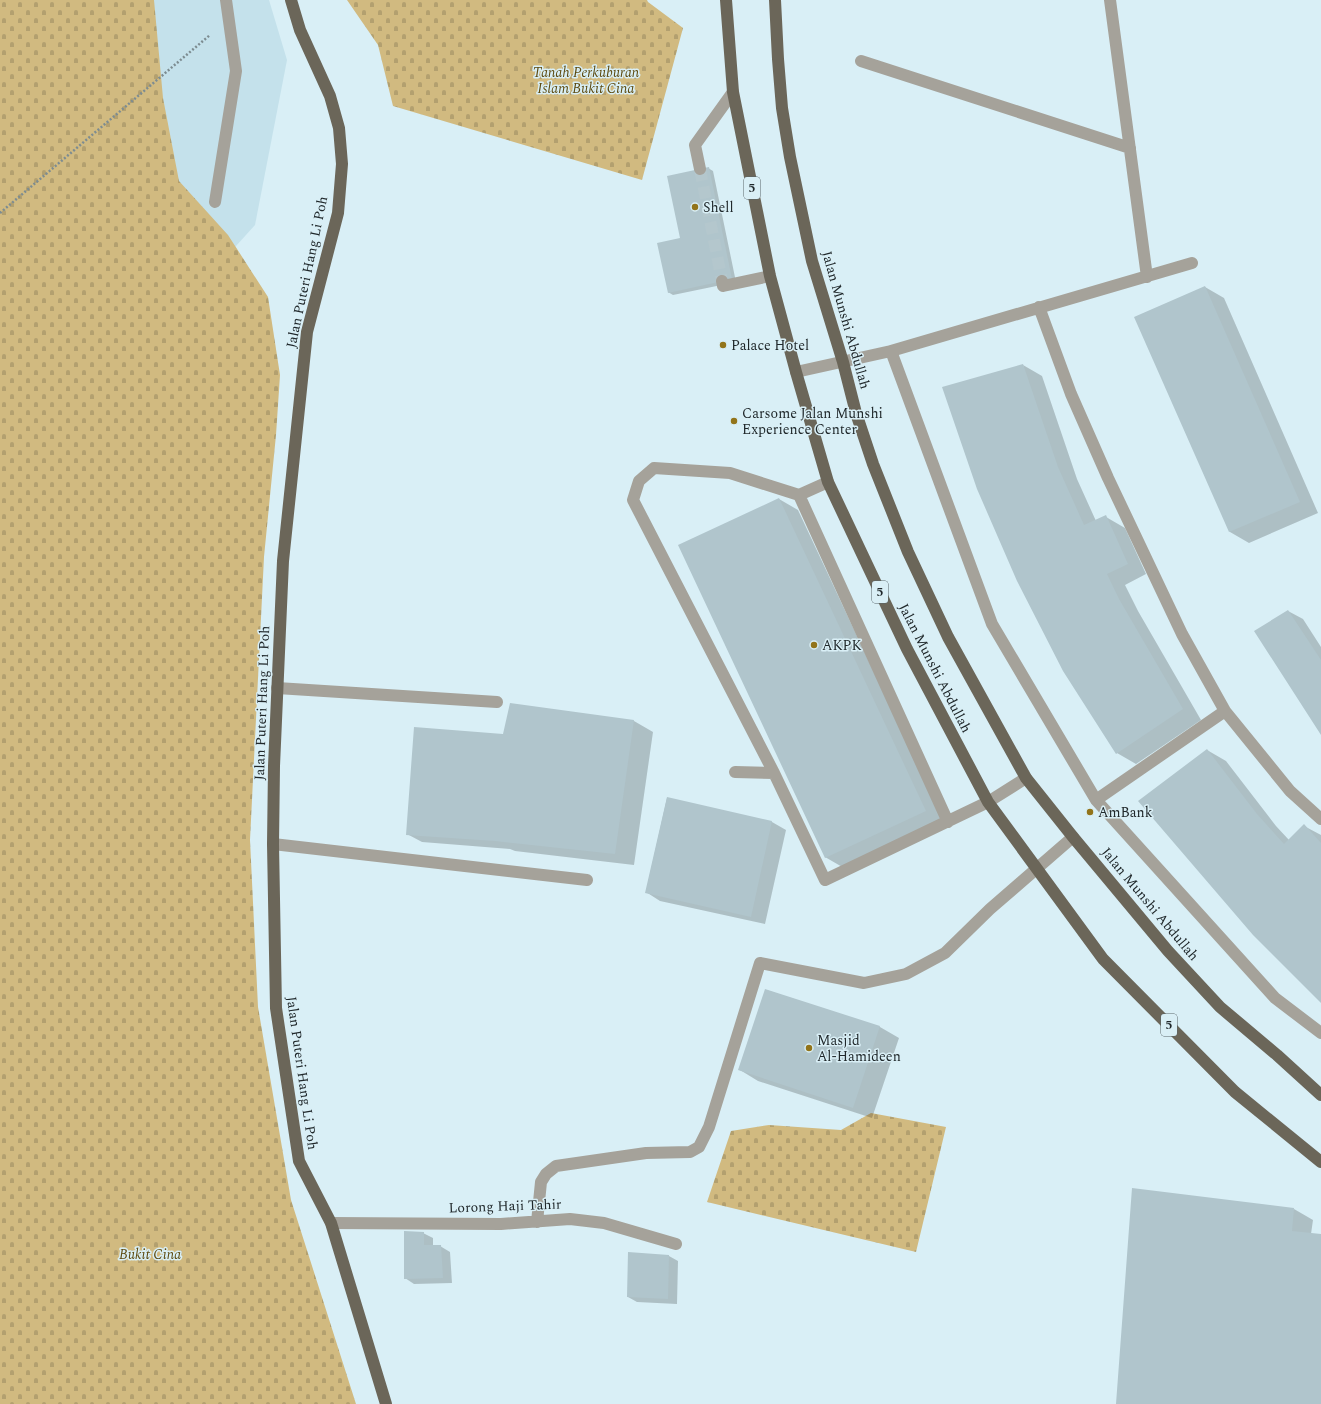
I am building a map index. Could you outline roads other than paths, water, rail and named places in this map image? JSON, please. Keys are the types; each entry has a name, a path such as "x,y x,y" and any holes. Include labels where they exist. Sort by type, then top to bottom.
{"main road":[{"name":"Jalan Puteri Hang Li Poh","path":"291,0 300,30 330,96 339,128 342,164 338,213 307,332 283,561 274,766 273,844 276,1008 299,1161 332,1222 386,1404"},
{"name":"Jalan Munshi Abdullah","path":"726,0 733,92 770,276 796,372 828,482 907,649 988,802 1103,959 1235,1092 1321,1162"},
{"name":"Jalan Munshi Abdullah","path":"775,0 782,108 790,157 812,261 843,362 856,413 873,464 908,552 948,637 1026,778 1074,837 1168,951 1220,1007 1277,1055 1321,1095"}],"street":[{"path":"215,202 236,71 226,0"},
{"path":"1110,0 1147,277"},
{"path":"861,61 1130,148"},
{"path":"700,169 695,145 733,92"},
{"path":"796,372 891,351 1192,263"},
{"path":"722,281 723,286 770,276"},
{"path":"1039,308 1070,394 1182,634 1225,711 1290,791 1321,819"},
{"path":"891,351 992,624 1096,800 1275,998 1321,1033"},
{"path":"828,482 799,495 730,473 654,468 639,481 633,500 774,772 825,880 988,802 1026,778"},
{"path":"799,495 948,822"},
{"path":"277,688 497,702"},
{"path":"1096,800 1225,711"},
{"path":"735,772 774,772"},
{"path":"537,1222 541,1182 546,1174 556,1166 646,1153 690,1152 699,1147 709,1126 760,963 864,983 906,974 945,953 990,909 1074,837"},
{"path":"273,844 587,880"},
{"name":"Lorong Haji Tahir","path":"332,1222 501,1224 570,1219 604,1223 676,1244"}],"tunnel":[{"path":"700,169 722,281"}],"place":[{"name":"Shell","path":"695,207"},
{"name":"Palace Hotel","path":"723,345"},
{"name":"Carsome Jalan Munshi Experience Center","path":"734,421"},
{"name":"AKPK","path":"814,645"},
{"name":"AmBank","path":"1090,812"},
{"name":"Masjid Al-Hamideen","path":"809,1048"}],"park label":[{"name":"Tanah Perkuburan Islam Bukit Cina","path":"586,80"},
{"name":"Bukit Cina","path":"150,1254"}]}
